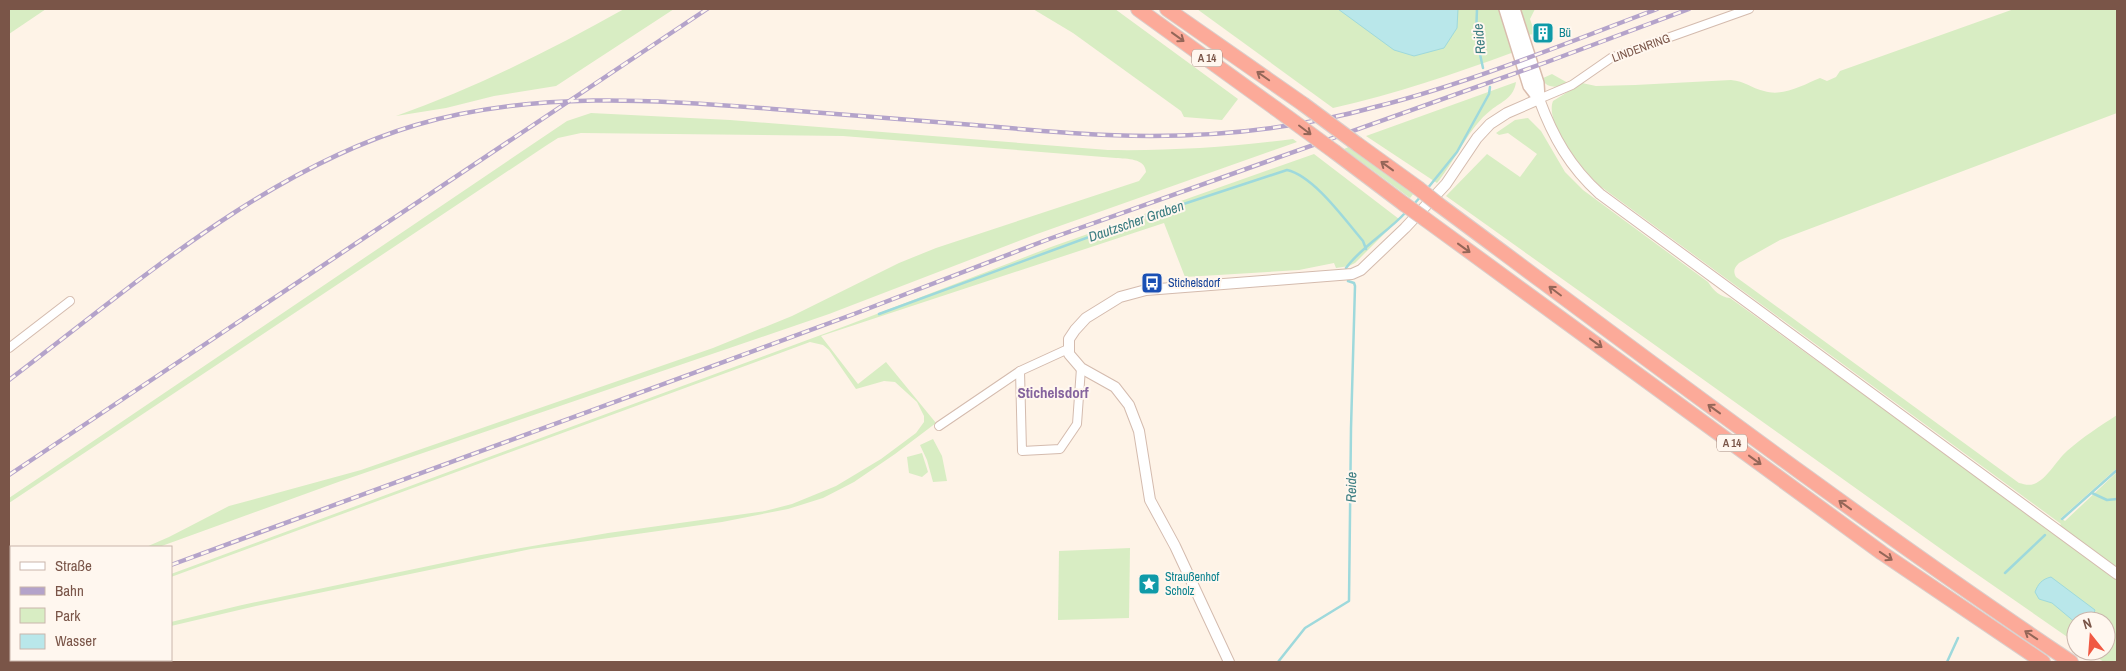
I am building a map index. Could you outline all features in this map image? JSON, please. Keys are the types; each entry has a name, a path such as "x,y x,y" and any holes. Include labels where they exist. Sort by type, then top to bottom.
{"highway":[{"name":"A 14","path":"1138,9 1276,108 1404,204 1882,553 2043,662"},
{"name":"A 14","path":"1168,9 1418,188 1788,464 1927,564 2071,662"}],"main road":[{"path":"1504,9 1529,86 1539,99"},
{"path":"1514,9 1538,83 1539,99"}],"street":[{"name":"LINDENRING","path":"1539,99 1572,85 1611,58 1749,9"},
{"path":"1229,662 1175,546 1150,500 1139,431 1129,405 1114,387 1081,368 1072,359 1068,349 1069,339 1086,318 1120,297 1146,290 1352,274 1361,270 1405,228 1440,190 1453,175 1477,138 1490,124 1507,113 1539,99 1552,132 1564,154 1579,174 1600,194 2117,574"},
{"path":"9,348 70,301"},
{"path":"939,426 1020,371 1068,349"},
{"path":"1020,371 1022,451 1060,449 1077,424 1081,368"}],"green space":[{"path":"9,9 46,9 9,34"},
{"path":"624,9 674,9 556,86 494,96 446,108 396,116 455,93 512,67"},
{"path":"1033,9 1115,9 1238,99 1222,120 1184,117 1181,111 1073,33"},
{"path":"1197,9 1501,9 1514,52 1424,83 1333,108"},
{"path":"1519,9 1535,9 1530,19 1535,34 1526,35"},
{"path":"2014,9 2117,9 2117,113 1780,240 1739,263 1734,273 1736,277 2019,483 2030,485 2039,482 2067,451 2085,436 2117,415 2117,468 2061,518 2065,521 2117,472 2117,662 2102,661 2116,661 2116,611 2066,611 2066,636 1446,196 1487,154 1520,177 1537,154 1508,133 1499,135 1496,133 1515,120 1528,118 1541,131 1565,172 1583,190 1708,282 1718,293 1730,298 2054,532 2061,524 1600,186 1567,146 1554,122 1552,111 1553,101 1582,83 1596,86 1731,80 1764,91 1778,92 1800,87 1820,78 1827,81 1836,77 1840,71"},
{"path":"1552,74 1568,83 1553,87 1547,85 1541,79"},
{"path":"1516,82 1510,96 1491,110 1476,125 1437,183 1366,136"},
{"path":"591,113 730,120 1108,150 1201,148 1293,139 1297,142 1037,234 829,314 341,481 162,546 148,546 229,506 361,470 713,348 792,316 899,263 936,248 1139,181 1146,172 1142,164 1130,159 843,136 581,133 558,138 9,503 9,498 567,121"},
{"path":"1351,146 1414,193 1410,198 1344,149"},
{"path":"1314,154 1399,219 1355,263 1349,266 1336,268 1334,263 1299,270 1185,277 1164,223 821,336 858,384 886,362 936,423 854,482 823,498 788,509 722,522 531,549 256,606 172,626 172,622 242,605 481,555 608,533 765,511 792,504 836,486 881,459 916,433 924,422 924,416 917,402 895,382 884,381 856,389 829,350 823,345 810,342 172,577 172,574 848,325 1051,247"},
{"path":"933,439 942,456 947,481 933,482 927,460 920,445"},
{"path":"922,453 928,472 922,477 909,473 907,457"},
{"path":"1130,548 1129,618 1058,620 1059,551"}],"water":[{"path":"1338,9 1458,9 1457,28 1444,48 1414,56 1394,50"},
{"path":"2051,577 2095,611 2066,611 2066,615 2052,603 2039,599 2035,592 2041,582"}],"waterway":[{"name":"Reide","path":"1477,9 1476,36 1483,68"},
{"name":"Reide","path":"1427,189 1457,152 1489,94 1490,87"},
{"name":"Dautzscher Graben","path":"879,314 1138,219 1287,170 1308,181 1318,190 1363,241 1366,249"},
{"name":"Reide","path":"1414,204 1422,195"},
{"name":"Reide","path":"1346,268 1352,260 1406,212"},
{"name":"Reide","path":"1278,662 1305,628 1349,601 1355,286 1354,283 1348,281"},
{"path":"2062,519 2117,470"},
{"path":"2092,493 2107,500 2117,499"},
{"path":"2005,573 2045,535"},
{"path":"1947,662 1958,638"}],"railway":[{"path":"9,475 707,9"},
{"path":"9,380 152,270 202,234 253,201 306,171 360,145 416,125 460,114 549,102 593,100 683,102 1084,134 1178,136 1235,132 1320,120 1411,97 1518,62 1657,9"},
{"path":"172,565 854,314 1049,239 1547,62 1689,9"}],"place":[{"name":"Bü","path":"1543,33"},
{"name":"Stichelsdorf","path":"1152,283"},
{"name":"Straußenhof Scholz","path":"1149,584"}],"district":[{"name":"Stichelsdorf","path":"1053,392"}]}
